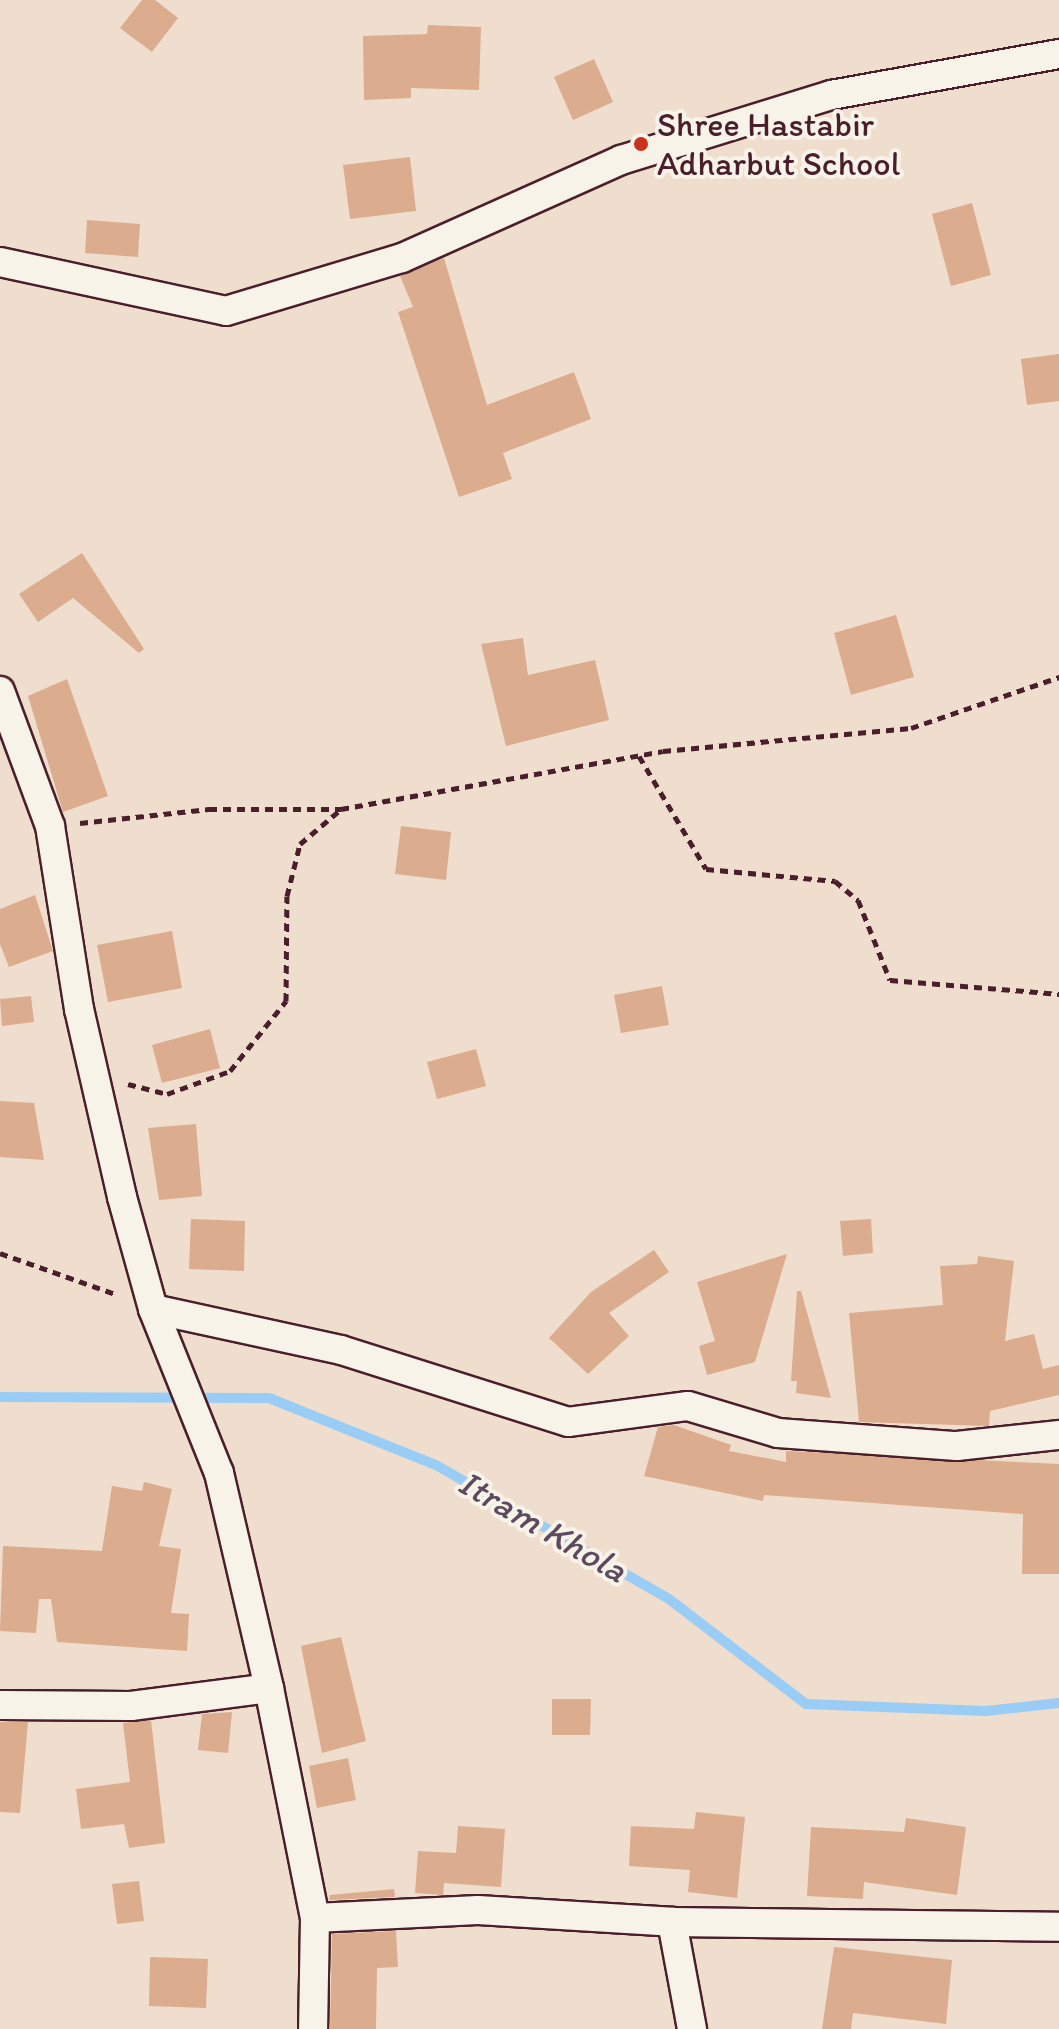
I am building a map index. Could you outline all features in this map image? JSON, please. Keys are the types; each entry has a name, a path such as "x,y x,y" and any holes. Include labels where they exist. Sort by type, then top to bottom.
{"street":[{"path":"0,262 226,311 402,258 621,160 831,95 1059,54"},
{"path":"0,691 50,826 79,1009 153,1309 219,1473 269,1688 315,1918 313,2029"},
{"path":"153,1309 341,1350 568,1422 688,1406 778,1433 957,1446 1059,1435"},
{"path":"0,1705 131,1706 269,1688"},
{"path":"315,1918 478,1910 672,1922 1059,1927"},
{"path":"672,1922 692,2029"}],"path":[{"path":"50,826 209,809 341,809 639,756 911,728 1059,677"},
{"path":"639,756 706,869 835,881 858,900 890,980 1059,994"},
{"path":"167,1094 230,1071 286,1001 287,896 300,844 341,809"},
{"path":"0,1253 153,1309"}],"building":[{"path":"142,0 155,0 178,18 152,52 120,28"},
{"path":"428,25 481,27 479,90 411,88 411,98 364,100 363,36 427,34"},
{"path":"594,59 613,102 573,120 554,77"},
{"path":"410,157 416,211 350,219 343,165"},
{"path":"972,203 991,275 951,286 932,214"},
{"path":"87,220 140,224 138,257 85,253"},
{"path":"444,258 487,405 574,372 591,419 503,453 512,479 459,497 398,312 413,307 400,276"},
{"path":"1059,354 1059,401 1027,405 1021,359"},
{"path":"82,553 144,649 139,653 73,598 38,622 19,594"},
{"path":"896,615 914,677 851,695 834,633"},
{"path":"523,638 528,675 595,660 609,720 506,746 481,644"},
{"path":"67,679 108,796 63,812 28,696"},
{"path":"401,826 451,832 446,880 395,874"},
{"path":"35,895 53,951 9,967 0,944 0,909"},
{"path":"172,931 182,988 108,1002 97,945"},
{"path":"662,986 669,1025 621,1033 614,995"},
{"path":"31,996 34,1022 2,1026 0,999"},
{"path":"210,1029 220,1068 162,1083 152,1045"},
{"path":"476,1049 486,1086 437,1099 427,1062"},
{"path":"0,1101 34,1103 44,1160 0,1157"},
{"path":"196,1124 202,1196 159,1200 148,1128"},
{"path":"191,1219 245,1221 244,1271 189,1269"},
{"path":"871,1219 873,1253 843,1256 840,1221"},
{"path":"654,1250 669,1272 609,1313 629,1336 588,1374 549,1338 591,1292"},
{"path":"787,1254 755,1362 707,1375 699,1346 715,1341 697,1282"},
{"path":"978,1256 1014,1261 1005,1341 1034,1334 1043,1369 1059,1365 1059,1395 990,1411 989,1426 859,1422 849,1313 943,1305 940,1266 977,1264"},
{"path":"797,1291 801,1291 831,1398 796,1393 797,1381 791,1381"},
{"path":"674,1425 731,1445 729,1451 786,1462 786,1451 1059,1464 1059,1574 1022,1574 1023,1514 764,1495 763,1501 644,1476 658,1427"},
{"path":"144,1482 172,1489 159,1546 181,1549 171,1613 189,1614 187,1651 57,1642 51,1599 39,1599 36,1633 0,1631 3,1546 102,1551 112,1486 142,1491"},
{"path":"341,1637 366,1741 322,1753 301,1646"},
{"path":"552,1699 591,1699 590,1735 552,1735"},
{"path":"232,1712 228,1753 198,1750 202,1714"},
{"path":"151,1720 165,1843 129,1848 124,1824 81,1829 76,1789 130,1782 123,1723"},
{"path":"0,1722 28,1722 20,1813 0,1812"},
{"path":"348,1758 356,1800 317,1808 309,1766"},
{"path":"696,1812 745,1817 737,1898 688,1892 690,1870 629,1866 631,1826 694,1829"},
{"path":"906,1818 966,1827 957,1895 864,1882 863,1899 807,1896 811,1827 904,1832"},
{"path":"458,1826 505,1829 501,1887 444,1883 443,1895 415,1893 418,1851 456,1853"},
{"path":"139,1881 144,1921 117,1924 112,1884"},
{"path":"394,1889 395,1897 329,1900 330,1895"},
{"path":"396,1931 398,1967 377,1968 376,2029 330,2029 332,1934"},
{"path":"834,1947 952,1960 946,2024 853,2013 851,2029 822,2029"},
{"path":"150,1957 208,1959 206,2008 149,2006"}],"waterway":[{"name":"Itram Khola","path":"0,1397 269,1398 436,1465 669,1599 806,1704 986,1711 1059,1703"}],"place":[{"name":"Shree Hastabir Adharbut School","path":"641,144"}]}
